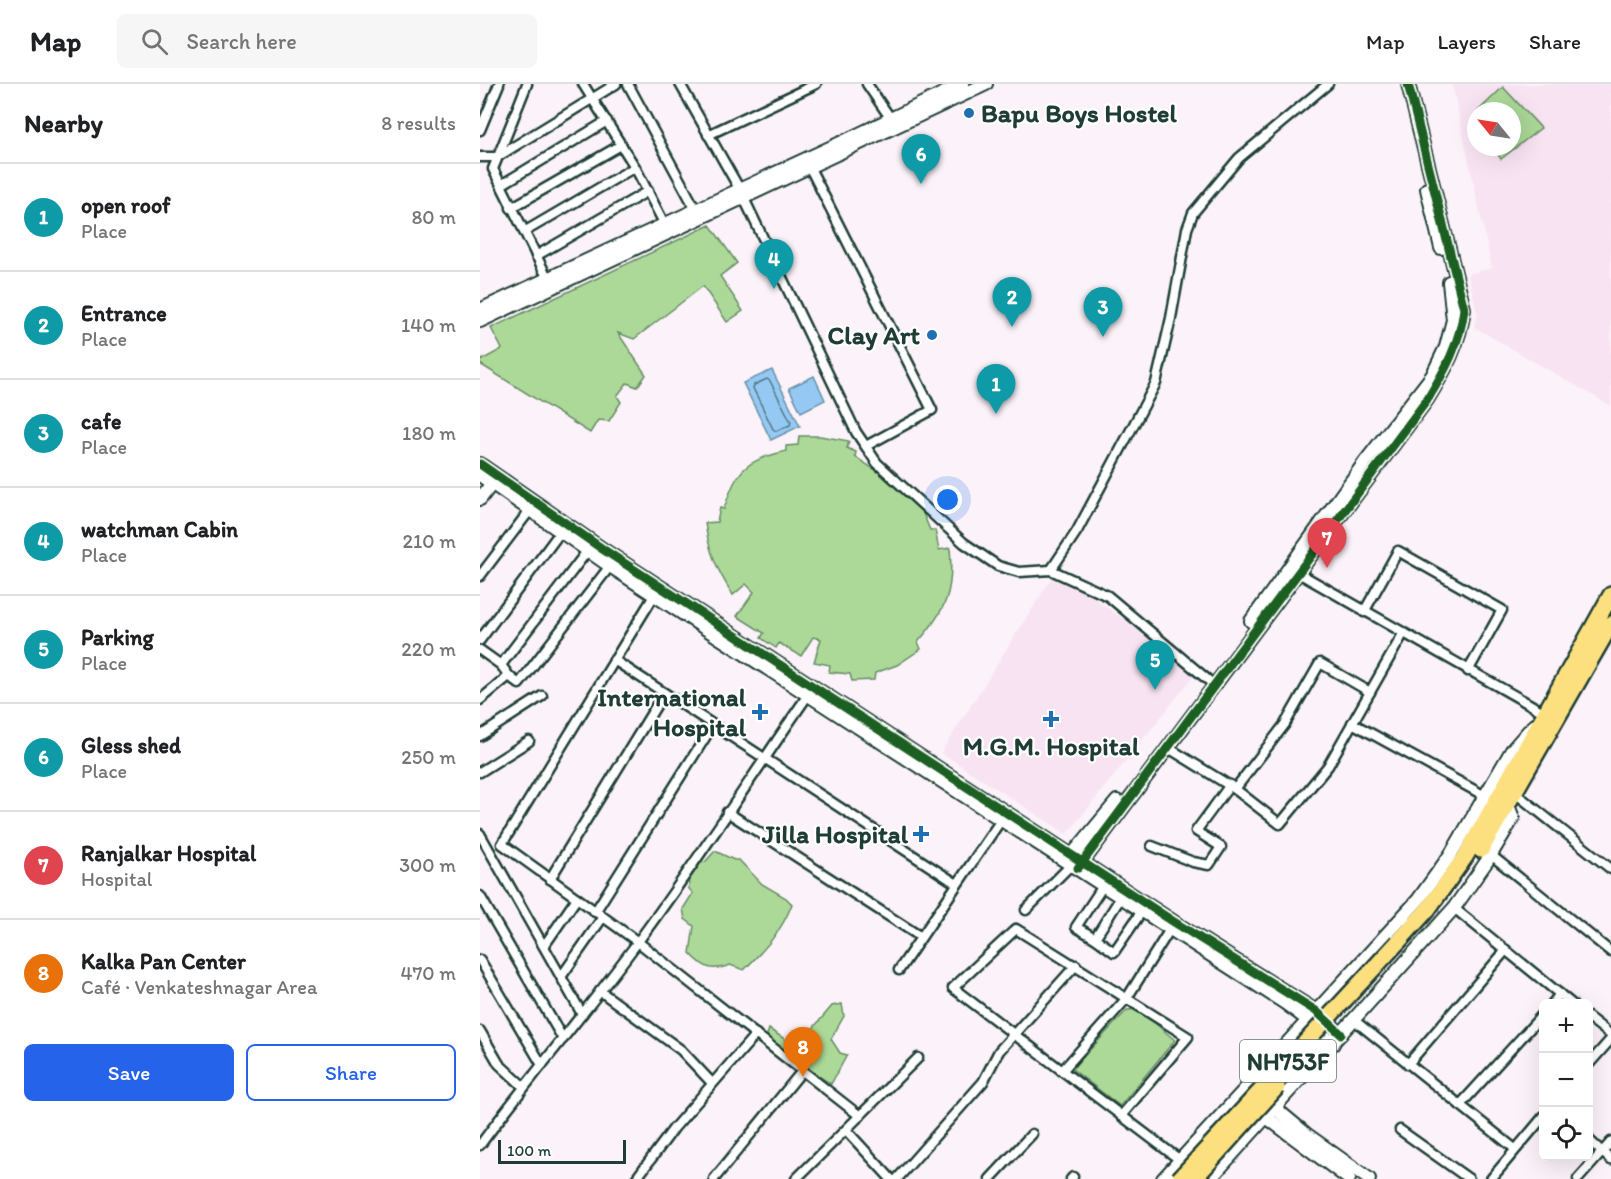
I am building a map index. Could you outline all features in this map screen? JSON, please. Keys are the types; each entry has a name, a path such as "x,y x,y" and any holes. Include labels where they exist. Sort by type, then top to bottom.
{"highway":[{"name":"NH753F","path":"1179,1179 1428,909 1465,857 1611,595"},
{"name":"NH753F","path":"1194,1179 1436,913 1476,859 1611,624"}],"street":[{"path":"480,130 499,84"},
{"path":"527,84 493,170 550,283"},
{"path":"583,84 635,167 667,229"},
{"path":"480,157 497,157 616,84"},
{"path":"628,84 696,210"},
{"path":"680,84 742,194 851,421 877,463 964,543 998,566 1019,572 1051,570 1108,596 1208,680"},
{"path":"708,135 815,84"},
{"path":"868,84 893,123"},
{"path":"893,123 963,84"},
{"path":"480,310 550,283 893,123 986,84"},
{"path":"1051,570 1077,531 1156,383 1171,318 1186,229 1193,213 1239,158 1328,84"},
{"path":"1074,863 1111,809 1208,680 1293,570 1368,481 1427,400 1436,378 1453,351 1461,329 1464,309 1400,84"},
{"path":"1408,84 1432,191"},
{"path":"501,185 607,122"},
{"path":"511,208 621,145"},
{"path":"807,164 932,410 866,446"},
{"path":"524,232 635,167"},
{"path":"536,256 648,191"},
{"path":"667,229 696,210 742,194"},
{"path":"480,321 550,283"},
{"path":"480,464 530,510 610,566 811,691 1172,925 1285,1003 1312,1016 1337,1039"},
{"path":"480,475 495,480 604,550 1001,819 1074,863 1103,886 1142,911 1172,925"},
{"path":"480,499 495,480"},
{"path":"480,576 530,510"},
{"path":"480,640 561,531"},
{"path":"501,665 588,550"},
{"path":"1364,612 1398,551 1502,610 1468,671"},
{"path":"480,650 501,665 519,684 610,566"},
{"path":"1163,1179 1418,900 1451,854 1512,750 1545,713 1402,634 1293,570"},
{"path":"1026,910 1074,863 1167,747 1293,570"},
{"path":"654,594 502,844 638,942 860,1116"},
{"path":"1167,747 1232,787 1280,824 1328,766 1402,634"},
{"path":"480,664 490,657"},
{"path":"614,660 957,884"},
{"path":"1152,846 1193,862 1209,865 1221,847 1196,831 1285,724 1320,663 1370,692"},
{"path":"480,700 509,676"},
{"path":"480,1144 638,942 811,691"},
{"path":"550,879 664,693"},
{"path":"480,736 542,696"},
{"path":"1352,723 1485,796"},
{"path":"595,912 713,725"},
{"path":"480,772 529,741"},
{"path":"1210,1179 1454,908 1491,855 1513,818 1507,804"},
{"path":"1507,804 1611,869"},
{"path":"727,812 921,937"},
{"path":"899,970 1001,819"},
{"path":"480,834 582,1014"},
{"path":"1491,855 1611,952"},
{"path":"1103,886 1076,927 1114,952 1142,911"},
{"path":"480,896 563,1039"},
{"path":"1095,938 1121,897"},
{"path":"544,946 577,898"},
{"path":"1454,908 1566,999"},
{"path":"561,977 603,917"},
{"path":"1062,1071 1127,998 1172,925"},
{"path":"1121,1116 1188,1037 1016,929 953,988 1013,1035 1062,1071 1121,1116 1180,1160"},
{"path":"1408,1064 1506,950"},
{"path":"480,960 542,1065"},
{"path":"897,1179 983,1083 999,1051 1076,965"},
{"path":"600,991 681,1050 712,1083"},
{"path":"1556,999 1560,994"},
{"path":"1460,1105 1539,1018"},
{"path":"1354,1020 1515,1149"},
{"path":"1593,1021 1611,1035"},
{"path":"480,1031 499,1064 524,1087"},
{"path":"636,1179 674,1128 756,1034"},
{"path":"1593,1060 1611,1040"},
{"path":"796,1179 918,1058"},
{"path":"714,1179 802,1071"},
{"path":"1248,1086 1270,1113 1349,1179"},
{"path":"1239,1096 1306,1134 1369,1179"},
{"path":"1491,1179 1539,1122"},
{"path":"846,1130 891,1179"},
{"path":"1400,1130 1469,1179"},
{"path":"990,1179 1032,1134"},
{"path":"1593,1143 1611,1160"},
{"path":"1578,1179 1611,1143"}],"shaded area":[{"path":"1452,84 1611,84 1611,406 1474,327 1478,316 1468,274 1492,268 1468,156 1521,156 1521,102 1467,102 1467,153"},
{"path":"1056,571 1197,672 1067,834 941,753"}],"green space":[{"path":"1503,87 1517,102 1487,102"},
{"path":"1521,106 1541,128 1521,144"},
{"path":"710,225 737,263 720,276 743,311 727,322 703,286 634,339 618,333 646,375 637,387 627,383 617,396 621,402 609,421 598,420 590,433 480,364 480,361 502,349 491,328"},
{"path":"799,436 820,436 849,441 847,448 856,452 855,457 894,482 922,511 930,530 935,530 939,550 950,548 951,577 946,600 935,620 918,642 921,649 897,665 875,673 874,680 852,681 850,674 829,672 830,665 814,662 821,639 813,637 801,656 779,643 776,648 761,638 764,633 737,616 754,592 746,584 733,595 711,552 705,523 717,522 720,508 724,509 733,484 744,469 761,459 786,451 786,446 798,445"},
{"path":"715,851 739,860 762,884 792,904 778,931 744,970 730,965 718,968 708,967 690,953 694,926 685,919 683,909 693,893 689,889 688,874 695,864 705,862"},
{"path":"842,1004 844,1016 831,1039 840,1053 847,1055 831,1084 792,1059 787,1051 771,1042 767,1035 769,1029 797,1047 832,1006"},
{"path":"1138,1009 1175,1040 1120,1106 1072,1069 1127,1010"}],"water":[{"path":"772,370 800,426 771,440 743,383"},
{"path":"814,376 825,400 801,412 789,388"}],"cycle path":[{"path":"1078,868 1427,400 1451,356 1464,309 1408,84"},
{"path":"480,464 604,550 1174,922 1316,1011 1341,1034"}],"place":[{"name":"Bapu Boys Hostel","path":"969,113"},
{"name":"Gless shed","path":"921,184"},
{"name":"watchman Cabin","path":"774,289"},
{"name":"Entrance","path":"1012,327"},
{"name":"Clay Art","path":"932,335"},
{"name":"cafe","path":"1103,337"},
{"name":"open roof","path":"996,414"},
{"name":"Ranjalkar Hospital","path":"1327,568"},
{"name":"Parking","path":"1155,690"},
{"name":"International Hospital","path":"760,712"},
{"name":"M.G.M. Hospital","path":"1051,719"},
{"name":"Jilla Hospital","path":"921,834"},
{"name":"Kalka Pan Center","path":"803,1077"}]}
